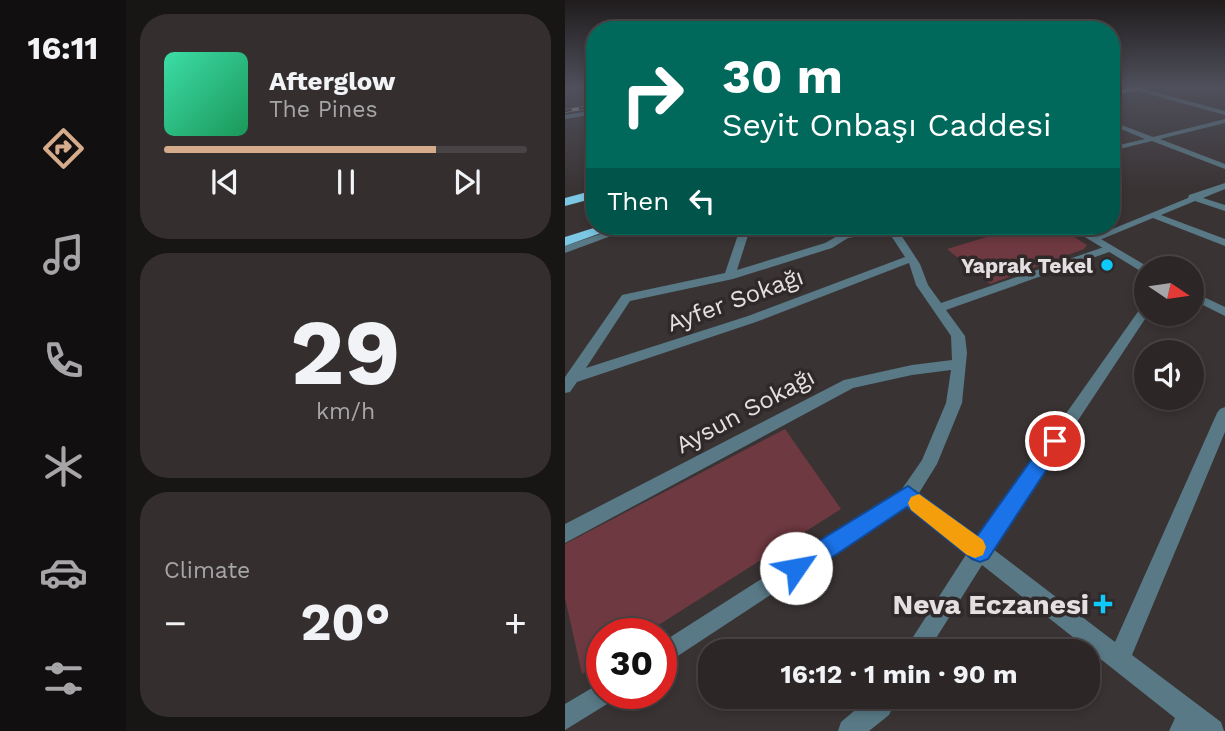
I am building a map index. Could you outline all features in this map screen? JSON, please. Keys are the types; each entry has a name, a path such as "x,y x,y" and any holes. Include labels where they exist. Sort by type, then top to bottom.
{"highway":[{"path":"565,202 586,196"},
{"path":"565,212 586,206"},
{"path":"565,230 586,223"},
{"path":"565,242 586,235"}],"street":[{"path":"565,123 586,121"},
{"path":"1120,147 1225,121"},
{"path":"1120,127 1225,167"},
{"path":"1120,228 1225,186"},
{"path":"1192,197 1225,208"},
{"path":"1153,215 1225,243"},
{"path":"565,250 608,235"},
{"path":"729,277 743,235"},
{"path":"569,383 626,298 729,277 792,260 850,235"},
{"path":"677,646 908,495 929,464 954,403 959,364 958,336 921,285 911,258 898,235"},
{"path":"1087,235 1134,263"},
{"path":"1093,239 1103,235"},
{"path":"938,309 1108,249"},
{"name":"Ayfer Sokağı","path":"569,383 752,319 911,258"},
{"path":"1204,301 1225,312"},
{"path":"923,639 1134,326"},
{"name":"Aysun Sokağı","path":"565,534 850,384 912,370 959,364"},
{"path":"1119,660 1225,413"},
{"path":"908,495 1119,660 1186,723 1212,731"},
{"path":"565,718 586,705"},
{"path":"850,731 876,709"}],"shaded area":[{"path":"993,235 1071,235 1087,245 1084,249 990,284 947,249"},
{"path":"785,429 841,509 670,618 586,618 586,671 582,674 565,598 565,544"}],"slow traffic":[{"path":"919,503 975,547"}],"place":[{"name":"Yaprak Tekel","path":"1107,265"},
{"name":"Neva Eczanesi","path":"1103,604"}],"route":[{"path":"796,568 908,495 980,551 1055,441"}]}
